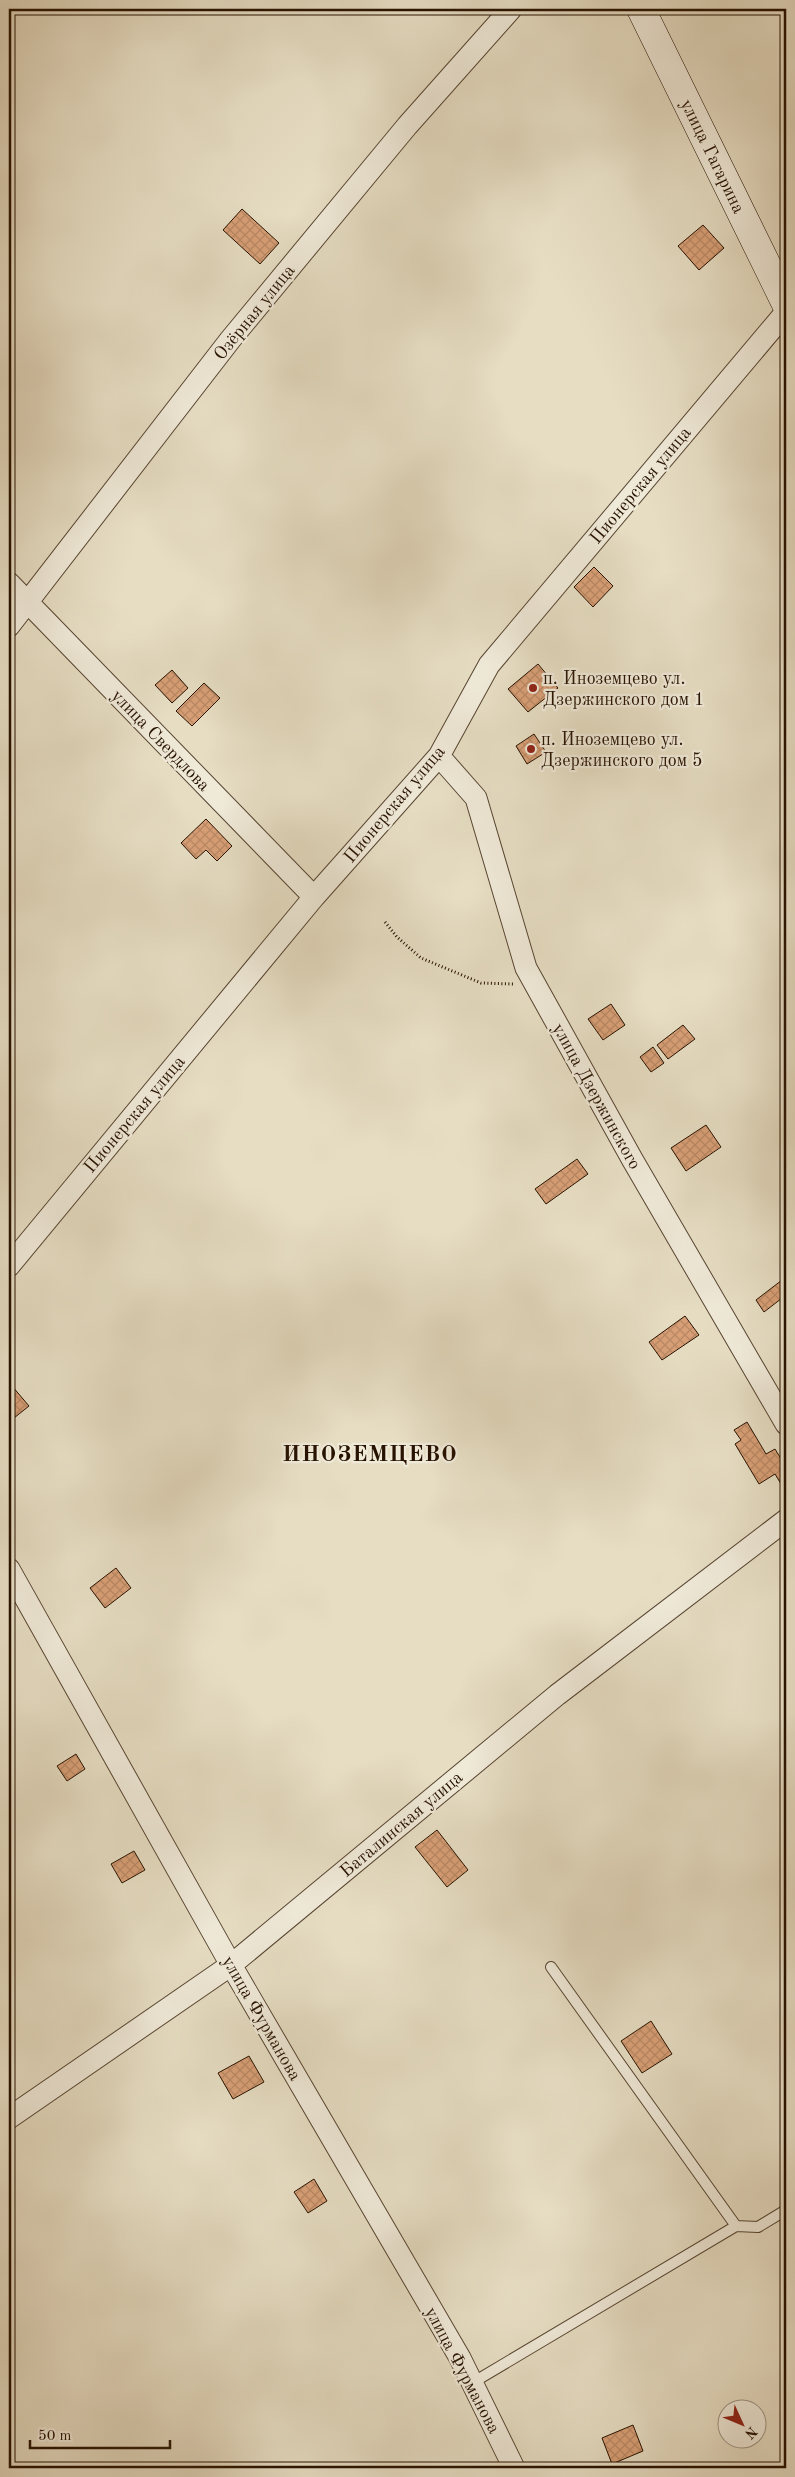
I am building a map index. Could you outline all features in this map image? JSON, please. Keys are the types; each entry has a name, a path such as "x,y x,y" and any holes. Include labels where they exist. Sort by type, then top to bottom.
{"main road":[{"name":"улица Гагарина","path":"641,9 784,297"}],"street":[{"name":"Озёрная улица","path":"9,626 230,340 407,126 511,9"},
{"name":"Пионерская улица","path":"9,1266 314,897 439,756 489,665 784,297"},
{"name":"улица Свердлова","path":"9,583 314,897"},
{"name":"улица Дзержинского","path":"439,756 476,798 526,968 632,1159 786,1424"},
{"name":"Баталинская улица","path":"9,2118 231,1965 557,1696 786,1520"},
{"name":"улица Фурманова","path":"9,1569 231,1965 460,2358 514,2468"}],"lane":[{"path":"551,1967 736,2226"},
{"path":"472,2384 736,2226 758,2227 786,2210"}],"path":[{"path":"385,922 397,937 421,958 454,973 481,984 536,985"}],"building":[{"path":"242,209 279,243 260,264 223,230"},
{"path":"703,225 724,248 699,270 678,246"},
{"path":"594,567 613,586 593,607 574,587"},
{"name":"п. Иноземцево ул. Дзержинского дом 1","path":"538,664 558,688 528,712 508,689"},
{"path":"172,670 188,688 172,703 155,685"},
{"path":"204,683 220,698 192,726 176,711"},
{"name":"п. Иноземцево ул. Дзержинского дом 5","path":"534,734 546,752 527,764 516,746"},
{"path":"206,819 232,846 217,861 206,850 196,859 181,843"},
{"path":"611,1004 625,1025 603,1040 588,1019"},
{"path":"683,1025 695,1039 668,1059 657,1045"},
{"path":"653,1047 664,1063 651,1072 640,1057"},
{"path":"706,1125 721,1147 686,1171 671,1148"},
{"path":"577,1159 588,1174 546,1204 535,1189"},
{"path":"786,1277 786,1295 764,1312 756,1300"},
{"path":"685,1316 699,1335 662,1360 649,1342"},
{"path":"12,1386 29,1406 9,1422 9,1388"},
{"path":"747,1422 766,1454 775,1449 786,1467 786,1481 781,1484 775,1474 759,1484 735,1444 741,1440 734,1430"},
{"path":"116,1568 131,1588 105,1608 90,1588"},
{"path":"76,1754 85,1769 67,1781 57,1766"},
{"path":"437,1830 468,1870 447,1887 415,1847"},
{"path":"134,1851 145,1870 122,1883 111,1864"},
{"path":"651,2021 672,2054 642,2073 621,2041"},
{"path":"249,2056 264,2082 233,2099 218,2073"},
{"path":"314,2179 327,2201 308,2213 294,2192"},
{"path":"633,2425 643,2451 612,2464 602,2438"}],"place":[{"name":"п. Иноземцево ул. Дзержинского дом 1","path":"533,688"},
{"name":"п. Иноземцево ул. Дзержинского дом 5","path":"531,749"}],"district":[{"name":"ИНОЗЕМЦЕВО","path":"370,1453"}]}
